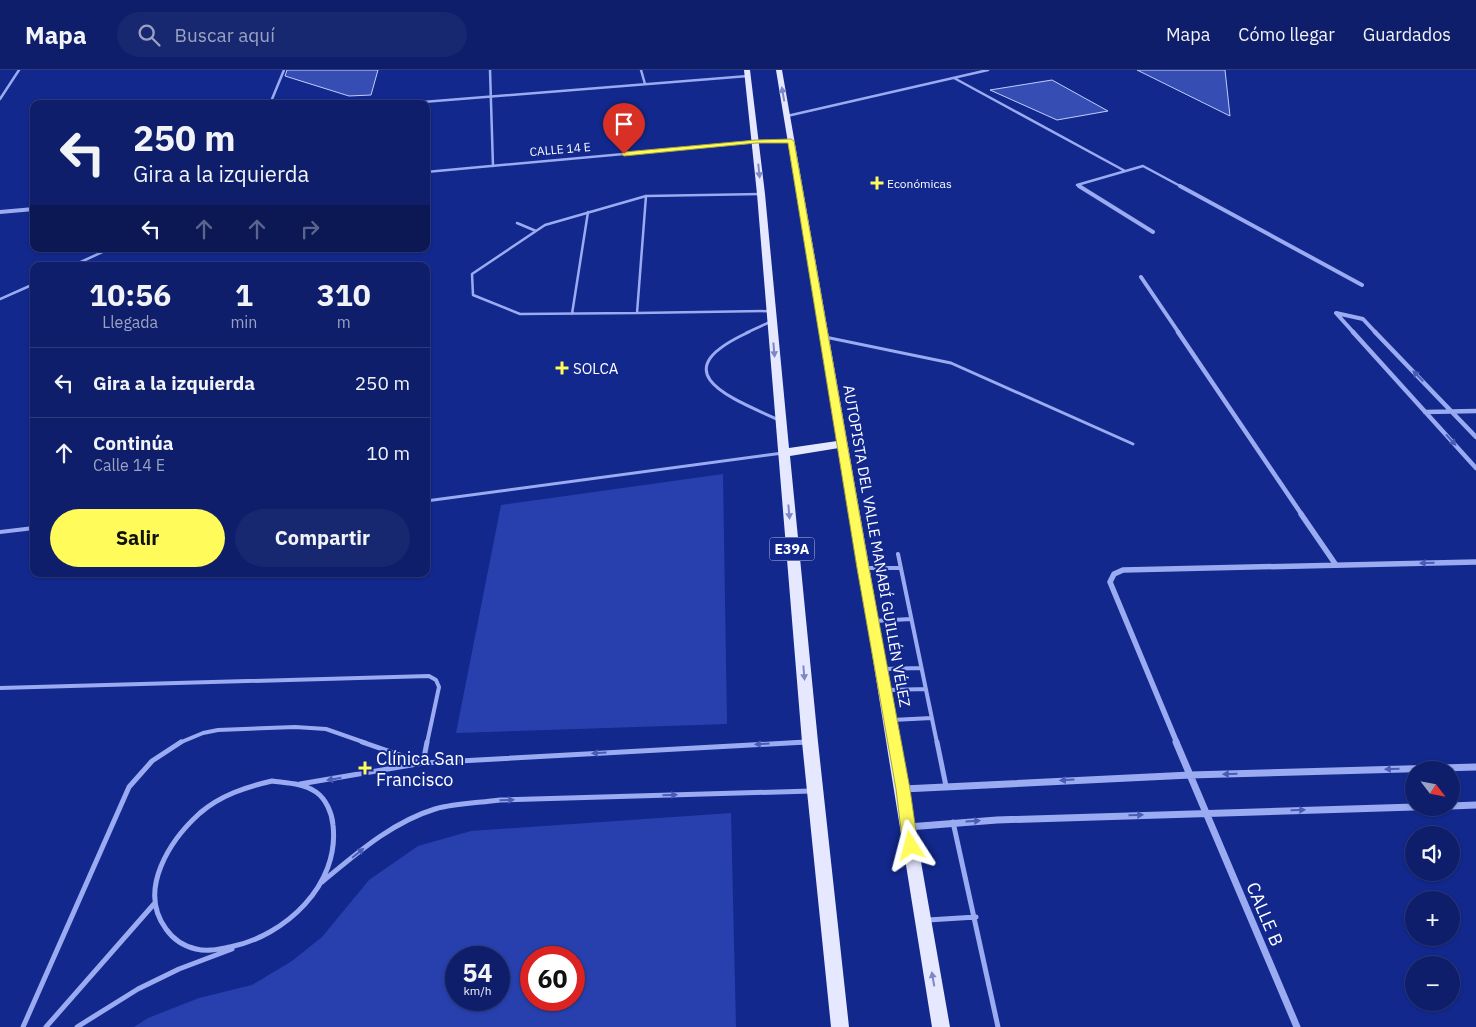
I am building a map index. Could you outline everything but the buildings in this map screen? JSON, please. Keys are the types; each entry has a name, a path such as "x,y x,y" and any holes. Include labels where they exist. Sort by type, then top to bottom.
{"main road":[{"name":"AUTOPISTA DEL VALLE MANABÍ GUILLÉN VÉLEZ","path":"779,70 863,568 903,789 942,1027"},
{"name":"E39A","path":"747,73 762,194 771,316 810,742 840,1027"},
{"path":"784,453 842,444"}],"street":[{"path":"0,99 19,70"},
{"path":"272,100 284,70"},
{"path":"490,70 493,166"},
{"path":"641,70 645,84"},
{"path":"787,116 988,70"},
{"path":"430,101 645,84 747,73"},
{"path":"954,78 1125,171"},
{"name":"CALLE 14 E","path":"430,172 756,142 791,141"},
{"path":"1154,232 1077,185 1143,166 1362,285"},
{"path":"0,212 30,209"},
{"path":"1141,277 1336,565 1476,562"},
{"path":"1476,437 1363,318 1336,313 1476,468"},
{"path":"1425,412 1476,410"},
{"name":"CALLE B","path":"1297,1027 1110,582 1114,574 1123,570 1336,565"},
{"path":"903,789 1190,775 1476,767"},
{"path":"1460,806 1476,805"},
{"path":"908,827 954,822 1206,812 1405,807"}],"lane":[{"path":"762,194 646,196 545,224 472,274 473,295 520,314 636,313 771,316"},
{"path":"636,313 646,196"},
{"path":"572,314 588,212"},
{"path":"517,223 536,230"},
{"path":"81,262 102,252"},
{"path":"0,299 30,286"},
{"path":"771,316 714,352 705,362 704,371 710,382 719,390 781,421"},
{"path":"825,337 951,363 1133,444"},
{"path":"430,500 784,453"},
{"path":"0,532 30,528"},
{"path":"898,554 946,786"},
{"path":"863,568 901,568"},
{"path":"873,621 911,619"},
{"path":"881,670 921,668"},
{"path":"0,688 429,676 436,680 439,687 423,763"},
{"path":"885,691 926,689"},
{"path":"891,720 932,718"},
{"path":"23,1027 129,787 140,772 172,747 202,733 218,730 310,726 326,729 423,763"},
{"path":"239,946 208,951 180,945 162,928 154,904 156,876 170,847 190,822 216,801 244,787 272,781 298,784 329,780 423,763 810,742"},
{"path":"298,784 317,793 330,810 335,831 332,856 320,884"},
{"path":"77,1027 138,989 179,969 271,932 299,910 320,884 368,845 413,817 454,805 500,800 816,790"},
{"path":"954,822 976,917 998,1027"},
{"path":"46,1027 154,904"},
{"path":"924,920 976,917"}],"shaded area":[{"path":"723,474 727,724 456,733 501,505"},
{"path":"731,813 736,1027 134,1027 148,1018 199,998 252,985 292,961 322,937 369,880 418,846 471,831"}],"place":[{"name":"Económicas","path":"877,183"},
{"name":"SOLCA","path":"562,368"},
{"name":"Clínica San Francisco","path":"365,768"}],"route":[{"path":"624,154 756,142 791,141 863,568 903,789 911,846"}]}
